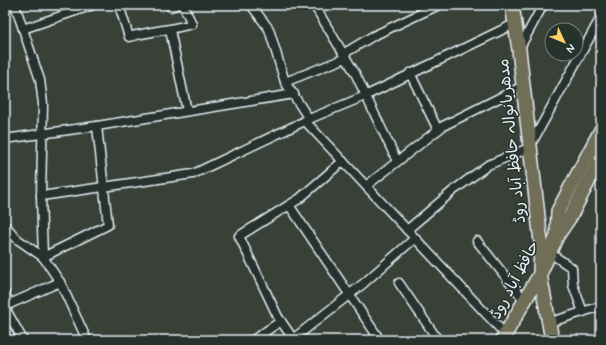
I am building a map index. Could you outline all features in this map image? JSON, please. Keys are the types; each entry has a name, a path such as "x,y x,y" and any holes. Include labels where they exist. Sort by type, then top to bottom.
{"main road":[{"name":"مدھریانوالہ حافظ آباد روڈ","path":"512,5 519,50 529,148 541,242 540,274 552,340"},
{"path":"558,236 558,211 601,130"},
{"name":"حافظ آباد روڈ","path":"504,337 540,274 558,236 601,157"}],"street":[{"path":"15,5 40,80 43,104 41,196 43,258"},
{"path":"24,29 93,5"},
{"path":"119,5 129,37 147,32 170,30 192,24 183,5"},
{"path":"252,5 269,29 285,82 294,94 307,120 343,162 415,238 504,337"},
{"path":"285,82 344,56 373,36 439,5"},
{"path":"519,50 543,5"},
{"path":"318,6 398,161"},
{"path":"407,230 454,190 488,165 529,148 601,17"},
{"path":"41,196 193,174 307,120 365,96 514,24"},
{"path":"170,30 187,111"},
{"path":"410,73 438,130"},
{"path":"366,186 438,130 523,86"},
{"path":"5,138 97,126 294,94"},
{"path":"43,258 108,225 105,186 97,126"},
{"path":"343,162 289,205 239,236 280,321 294,339 349,296 415,238"},
{"path":"289,205 380,340"},
{"path":"5,225 17,239 43,258 60,282 87,340"},
{"path":"477,241 525,301"},
{"path":"550,253 572,268 572,285 583,312"},
{"path":"7,306 60,282"},
{"path":"399,283 438,340"},
{"path":"5,294 7,306 23,340"},
{"path":"548,323 601,306"},
{"path":"253,340 280,321"}]}
